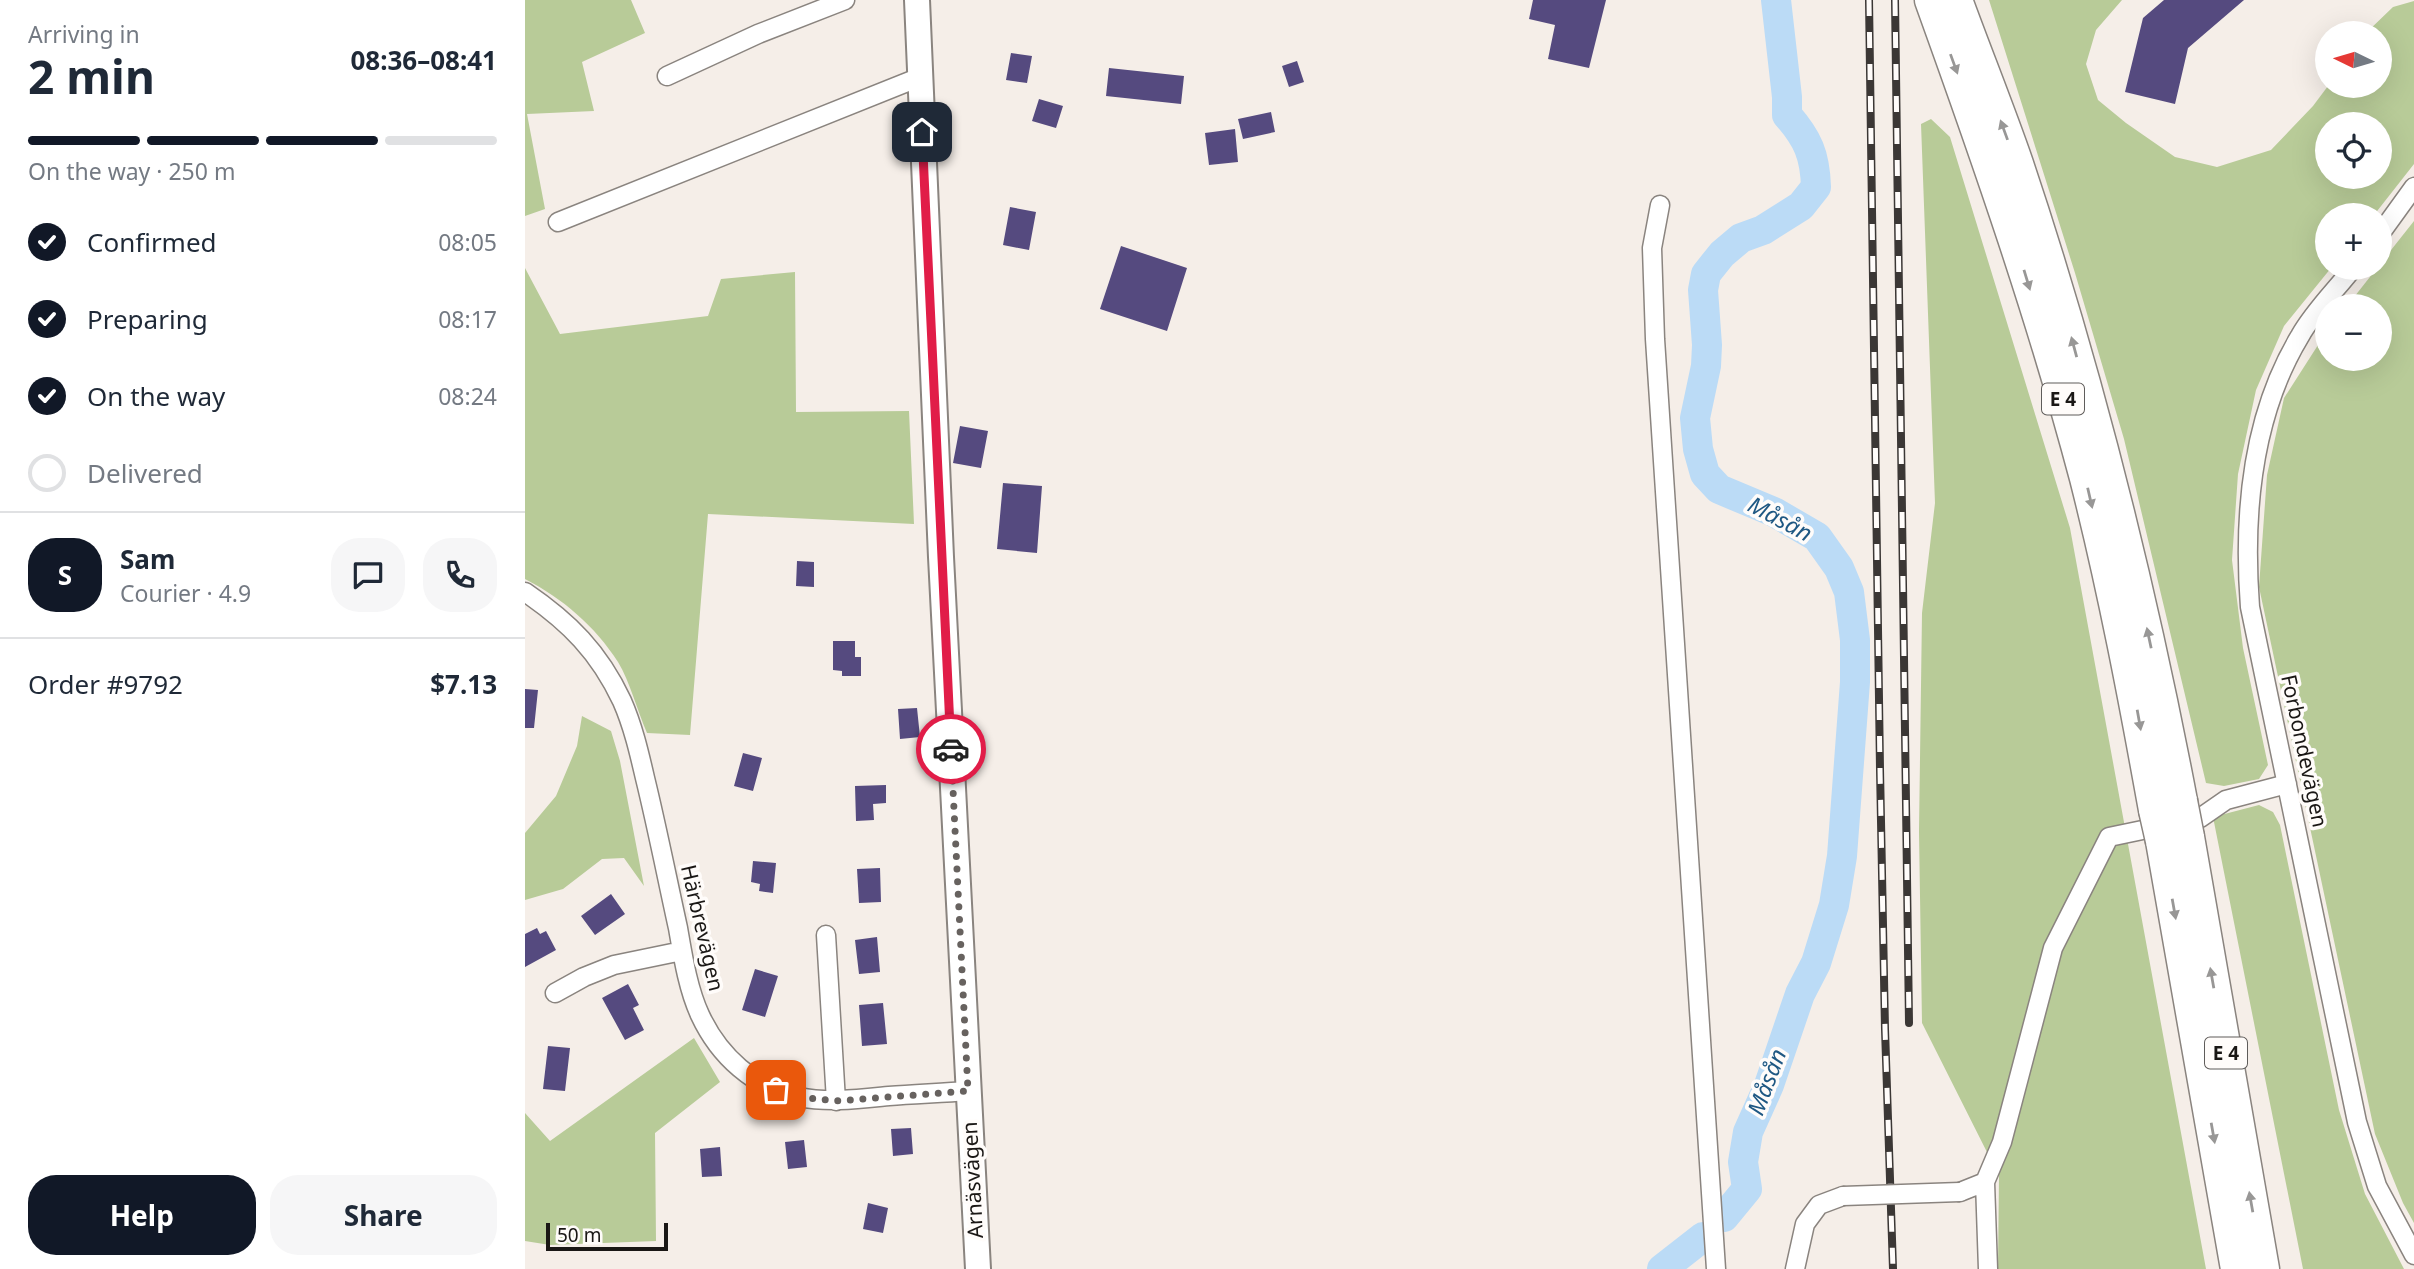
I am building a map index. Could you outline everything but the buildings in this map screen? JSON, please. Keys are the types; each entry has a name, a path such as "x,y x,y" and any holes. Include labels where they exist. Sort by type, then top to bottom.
{"highway":[{"name":"E 4","path":"1931,0 1993,171 2086,479 2131,676 2168,806 2263,1269"},
{"name":"E 4","path":"1956,0 2016,163 2071,336 2139,594 2168,806"},
{"name":"E 4","path":"2175,839 2237,1269"}],"street":[{"path":"667,76 758,34 845,0"},
{"name":"Arnäsvägen","path":"916,0 978,1269"},
{"path":"558,222 920,76"},
{"path":"2392,217 2414,187"},
{"path":"1660,205 1652,248 1655,339 1716,1269"},
{"name":"Forbondevägen","path":"2343,280 2301,333 2284,364 2263,424 2252,484 2247,570 2250,607 2357,1122 2377,1186 2414,1255"},
{"name":"Härbrevägen","path":"525,592 568,623 608,674 623,703 635,737 654,813 682,951 699,1013 721,1050 746,1074 776,1090 799,1097 836,1101 968,1091"},
{"path":"1987,1269 1985,1182 2002,1142 2053,948 2109,837 2200,818 2226,800 2287,784"},
{"path":"826,935 836,1101"},
{"path":"555,993 614,965 682,951"},
{"path":"1795,1269 1805,1224 1819,1205 1843,1196 1960,1192 1985,1182"}],"green space":[{"path":"525,0 631,0 645,33 582,62 594,111 527,114 545,209 525,216"},
{"path":"1989,0 2122,0 2096,30 2086,64 2098,100 2175,157 2217,167 2271,150 2319,98 2392,98 2392,21 2378,21 2393,7 2414,1 2414,164 2383,203 2315,203 2315,280 2321,280 2284,326 2256,390 2238,474 2232,560 2243,648 2268,765 2259,779 2224,786 2206,783 2124,439"},
{"path":"1931,119 1950,137 2070,528 2206,1269 1998,1269 1999,1176 1922,1023 1919,832 1922,613 1935,503 1921,124"},
{"path":"2414,221 2414,1223 2375,1134 2259,587 2267,475 2284,398 2315,350 2315,371 2392,371 2392,294 2356,294 2368,280 2392,280 2392,249"},
{"path":"525,268 560,334 708,316 721,279 795,272 796,412 909,411 914,524 708,514 690,735 647,733 626,678 609,649 577,614 525,579"},
{"path":"582,716 611,731 620,761 644,886 624,858 602,859 563,889 525,900 525,833 556,796 577,746"},
{"path":"2259,805 2273,812 2280,825 2339,1110 2365,1194 2404,1269 2303,1269 2213,817"},
{"path":"694,1038 720,1082 655,1133 656,1241 550,1245 525,1241 525,1113 550,1141"}],"waterway":[{"name":"Måsån","path":"1724,1217 1747,1189 1743,1162 1748,1132 1769,1085 1800,994 1816,963 1834,905 1842,856 1855,682 1855,640 1849,592 1839,568 1817,537 1774,512 1719,489 1705,474 1698,449 1695,418 1706,366 1703,290 1706,274 1722,254 1741,238 1763,230 1801,206 1816,187 1809,148 1787,115 1776,0"},
{"name":"Måsån","path":"1662,1269 1703,1237"}],"railway":[{"path":"1869,0 1880,769 1893,1269"},
{"path":"1895,0 1909,1023"}],"way so far":[{"path":"776,1090 799,1097 836,1101 968,1091 951,749"}],"route":[{"path":"922,132 951,749"}]}
